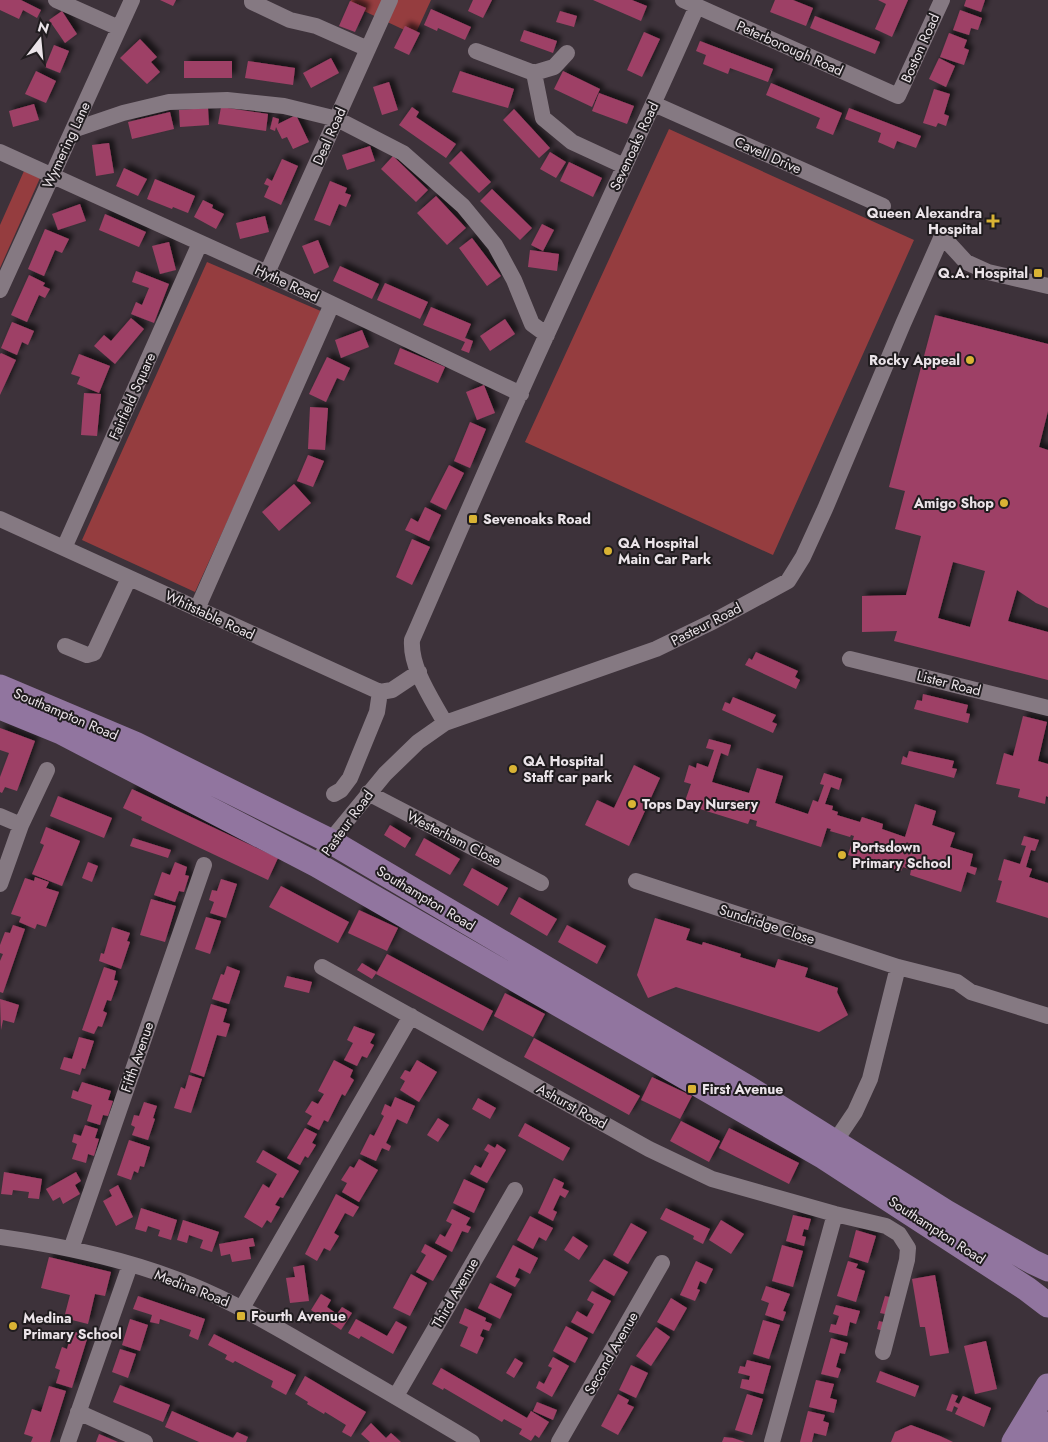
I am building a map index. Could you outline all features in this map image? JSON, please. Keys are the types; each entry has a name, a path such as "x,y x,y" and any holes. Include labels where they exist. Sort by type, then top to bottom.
{"main road":[{"name":"Southampton Road","path":"0,687 135,744 330,841 750,1089 829,1150 1048,1305"},
{"name":"Southampton Road","path":"0,708 69,736 318,865 829,1150 1048,1269"},
{"path":"1014,1442 1048,1386"},
{"path":"1036,1442 1048,1424"}],"street":[{"path":"56,0 119,28"},
{"name":"Wymering Lane","path":"0,290 132,0"},
{"path":"252,0 252,2 290,20 316,26 368,49"},
{"name":"Deal Road","path":"267,273 390,0"},
{"name":"Boston Road","path":"898,96 942,0"},
{"name":"Peterborough Road","path":"690,3 898,96"},
{"name":"Sevenoaks Road","path":"445,723 419,672 411,650 412,640 546,335 654,104 690,3"},
{"path":"476,51 534,73 554,67 566,53"},
{"path":"534,73 544,118 572,142 624,166"},
{"path":"73,130 122,113 169,102 227,100 274,105 337,119 403,153 463,206 495,245 514,280 532,324 546,335"},
{"name":"Cavell Drive","path":"654,104 883,206"},
{"name":"Hythe Road","path":"0,152 267,273 521,394"},
{"name":"Pasteur Road","path":"318,865 330,841 368,793 418,742 445,723 656,649 714,621 788,581 803,556 825,509 942,236 966,262 988,272 1048,286"},
{"name":"Fairfield Square","path":"64,548 200,243"},
{"path":"197,609 332,304"},
{"name":"Whitstable Road","path":"0,519 380,692"},
{"path":"65,646 87,655 94,653 130,578"},
{"name":"Lister Road","path":"850,659 1048,708"},
{"path":"334,794 341,790 350,778 377,712 380,692 392,690 419,672"},
{"path":"0,884 21,825 47,770"},
{"name":"Westerham Close","path":"368,793 541,883"},
{"path":"0,816 21,825"},
{"name":"Fifth Avenue","path":"70,1249 204,864"},
{"name":"Sundridge Close","path":"636,881 898,967 957,982 971,992 1048,1016"},
{"name":"Ashurst Road","path":"322,967 650,1149 712,1179 835,1214 886,1226 900,1234 908,1248 906,1267 883,1352"},
{"path":"829,1150 855,1112 870,1079 898,967"},
{"path":"242,1308 411,1016"},
{"name":"Third Avenue","path":"396,1396 515,1190"},
{"path":"772,1442 835,1214"},
{"name":"Medina Road","path":"0,1236 46,1243 70,1249 190,1284 242,1308 472,1442"},
{"name":"Second Avenue","path":"559,1442 662,1263"},
{"path":"68,1442 130,1265"},
{"path":"78,1412 145,1442"}],"shaded area":[{"path":"351,0 431,0 415,35 349,4"},
{"path":"669,129 914,240 773,555 525,442"},
{"path":"24,171 40,178 0,268 0,225"},
{"path":"207,262 323,312 195,592 82,540"}],"building":[{"path":"0,0 21,0 41,10 37,18 23,10 19,19 0,10"},
{"path":"160,0 176,0 173,6"},
{"path":"473,0 492,0 483,18 468,11"},
{"path":"593,0 632,0 647,6 641,21"},
{"path":"775,0 793,0 813,8 806,26 770,12"},
{"path":"878,0 908,0 892,37 875,29 886,4"},
{"path":"966,0 985,0 981,12 964,6"},
{"path":"350,1 366,8 355,32 339,26"},
{"path":"431,9 471,27 465,40 438,28 437,31 424,25"},
{"path":"960,10 982,18 978,30 971,28 969,35 953,30"},
{"path":"62,11 77,34 65,43 49,20"},
{"path":"560,11 577,16 574,27 556,22"},
{"path":"815,16 880,42 875,54 810,28"},
{"path":"405,26 420,33 409,55 394,48"},
{"path":"524,30 557,41 553,53 520,41"},
{"path":"644,32 660,39 642,77 627,70"},
{"path":"949,33 967,40 964,48 969,50 964,65 940,57"},
{"path":"140,39 157,57 151,62 160,72 147,84 120,58"},
{"path":"700,41 773,69 768,82 730,68 728,74 703,64 706,55 696,51"},
{"path":"54,45 69,51 60,73 45,67"},
{"path":"331,58 339,73 311,88 303,73"},
{"path":"939,58 955,66 946,87 929,79"},
{"path":"184,61 232,61 232,78 184,78"},
{"path":"248,61 295,68 293,85 245,78"},
{"path":"36,71 56,81 46,103 25,94"},
{"path":"460,71 514,89 508,108 452,92"},
{"path":"563,71 600,89 592,107 554,89"},
{"path":"389,82 398,110 382,115 373,87"},
{"path":"771,83 842,113 833,135 816,128 820,118 766,95"},
{"path":"934,89 950,94 944,114 949,116 946,126 938,123 936,127 923,123"},
{"path":"599,93 634,106 627,124 592,111"},
{"path":"34,104 39,120 13,127 9,111"},
{"path":"221,107 268,114 266,131 218,124"},
{"path":"412,107 419,112 416,117 456,144 446,158 399,125"},
{"path":"208,108 209,125 180,127 179,110"},
{"path":"849,108 921,136 916,148 897,141 894,149 878,142 881,133 845,119"},
{"path":"514,109 550,148 539,158 503,120"},
{"path":"170,112 174,129 132,139 128,122"},
{"path":"296,115 309,142 293,149 287,137 282,139 276,127 275,131 270,129 273,117 279,119 278,124"},
{"path":"109,143 114,173 96,176 92,145"},
{"path":"370,146 375,161 347,170 342,155"},
{"path":"461,151 491,182 479,193 449,163"},
{"path":"550,152 566,162 556,178 540,169"},
{"path":"393,156 428,190 416,202 381,169"},
{"path":"282,159 298,166 281,205 264,197 269,186 264,184 267,178 272,181"},
{"path":"569,162 602,178 593,197 560,181"},
{"path":"124,168 147,179 138,196 116,186"},
{"path":"155,179 195,196 188,213 147,199"},
{"path":"330,181 347,188 345,193 351,195 346,207 339,204 330,226 314,220"},
{"path":"492,189 532,228 520,240 480,201"},
{"path":"436,196 466,228 447,245 417,213"},
{"path":"203,200 213,205 212,208 224,214 216,229 194,217"},
{"path":"80,204 86,221 58,230 52,214"},
{"path":"105,214 146,232 139,247 99,230"},
{"path":"265,216 269,232 240,239 236,223"},
{"path":"542,224 554,230 543,251 531,245"},
{"path":"45,229 69,239 62,253 55,250 44,276 28,269"},
{"path":"472,238 501,276 487,286 459,248"},
{"path":"318,240 329,267 314,274 302,246"},
{"path":"169,242 176,270 160,274 152,246"},
{"path":"530,250 559,254 557,271 528,267"},
{"path":"340,266 379,284 372,299 333,281"},
{"path":"136,271 169,284 154,323 131,314 136,302 142,305 149,288 132,282"},
{"path":"29,275 45,283 43,286 50,289 45,298 39,295 27,322 11,315"},
{"path":"385,283 428,302 420,319 377,300"},
{"path":"431,307 471,324 465,338 473,341 469,353 461,350 465,342 423,325"},
{"path":"935,315 1048,344 1048,411 1039,447 1048,450 1048,608 1036,603 1017,590 1008,621 1048,632 1048,680 894,641 897,631 862,632 862,596 906,595 921,536 895,529 905,491 889,487","holes":["953,562 985,571 970,627 938,618"]},
{"path":"131,318 144,329 115,364 94,346 104,335 111,341"},
{"path":"505,319 515,334 490,351 480,336"},
{"path":"12,322 34,331 28,345 22,342 17,355 1,348"},
{"path":"362,330 369,347 341,358 335,340"},
{"path":"400,348 445,367 438,383 394,364"},
{"path":"0,354 16,360 0,395"},
{"path":"79,354 110,366 99,393 77,384 80,377 71,374"},
{"path":"327,357 350,368 344,381 337,378 326,402 309,394"},
{"path":"484,385 495,413 477,420 466,392"},
{"path":"84,393 101,394 97,436 81,435"},
{"path":"310,407 328,408 325,450 308,449"},
{"path":"470,422 486,429 470,468 454,461"},
{"path":"308,455 324,461 313,487 297,481"},
{"path":"449,465 464,473 446,510 430,502"},
{"path":"294,484 311,503 279,531 262,512"},
{"path":"425,507 441,515 429,541 405,530 411,518 418,522"},
{"path":"412,539 430,547 412,585 396,577"},
{"path":"756,652 798,671 795,677 800,680 796,689 745,665 749,658 752,660"},
{"path":"923,694 968,705 966,713 970,714 968,723 914,709 917,700 922,701"},
{"path":"733,697 776,715 772,722 777,724 773,733 722,710 725,702 730,704"},
{"path":"1023,716 1047,722 1038,761 1048,764 1048,797 1046,796 1045,804 1018,797 1020,789 996,784 1004,753 1013,756"},
{"path":"0,728 35,741 17,791 5,787 2,793 0,792 0,777 9,753 0,750"},
{"path":"709,739 731,745 728,756 721,753 712,782 749,793 757,768 783,776 775,803 808,814 813,800 818,802 824,785 820,784 824,773 842,779 839,790 831,787 825,804 833,806 832,810 838,812 837,815 860,822 862,817 883,824 882,829 905,837 915,804 936,811 932,825 955,833 950,847 973,854 970,866 977,868 975,875 967,872 961,892 910,875 911,870 903,867 901,871 848,855 854,836 851,835 850,837 830,831 831,829 827,828 821,847 756,826 757,821 750,819 748,824 684,804 691,784 684,782 689,765 696,768 697,763 708,767 714,750 706,748"},
{"path":"909,751 954,761 952,768 957,769 954,778 901,764 903,756 907,758"},
{"name":"Tops Day Nursery","path":"634,765 660,778 629,846 585,825 597,800 614,808"},
{"path":"132,789 278,858 268,880 141,820 142,817 123,808"},
{"path":"58,796 112,818 104,838 50,816"},
{"path":"390,825 411,838 405,848 384,835"},
{"path":"46,827 80,841 62,886 32,874 44,845 40,843"},
{"path":"1024,836 1039,840 1035,851 1031,850 1026,867 1032,869 1029,877 1048,883 1048,918 996,902 1002,881 998,880 1004,859 1020,864 1026,846 1021,845"},
{"path":"133,838 171,850 168,858 130,846"},
{"path":"424,838 460,859 450,875 415,855"},
{"path":"88,862 98,866 92,882 82,878"},
{"path":"175,862 187,867 185,875 189,876 184,892 179,891 175,902 154,895 162,872 170,875"},
{"path":"472,868 508,888 498,906 463,885"},
{"path":"35,877 49,882 46,888 59,892 46,927 37,924 35,929 19,922 21,917 11,914 25,878 34,881"},
{"path":"221,879 237,884 226,918 210,913 214,902 209,900 212,890 217,891"},
{"path":"281,886 349,922 338,943 269,907"},
{"path":"519,897 557,919 547,936 510,914"},
{"path":"151,899 176,906 165,942 140,935"},
{"path":"359,910 398,928 387,951 348,933"},
{"path":"206,917 221,921 210,954 195,949"},
{"path":"655,918 690,929 686,940 702,945 703,942 741,954 740,957 775,968 778,959 808,968 805,977 838,988 837,992 848,1015 819,1032 676,987 648,998 637,975"},
{"path":"13,925 25,929 3,993 0,992 0,961 3,954 0,953 0,945 5,932 10,933"},
{"path":"567,925 606,946 597,964 558,942"},
{"path":"112,927 130,933 127,941 130,942 121,969 99,961 101,953 104,954"},
{"path":"387,954 493,1011 483,1031 376,974"},
{"path":"362,963 377,972 372,979 357,970"},
{"path":"227,966 240,971 229,1004 212,999 221,974 224,975"},
{"path":"104,967 116,971 114,980 118,981 111,1001 107,1000 103,1011 107,1013 102,1027 98,1026 94,1034 82,1030"},
{"path":"287,976 312,982 309,993 284,987"},
{"path":"505,993 545,1014 533,1037 494,1016"},
{"path":"0,999 19,1005 14,1023 3,1020 1,1030"},
{"path":"211,1004 227,1009 223,1022 230,1024 226,1037 217,1035 204,1077 190,1072"},
{"path":"354,1026 375,1034 370,1043 374,1045 367,1058 362,1056 357,1066 344,1060 353,1043 347,1040"},
{"path":"79,1037 94,1041 85,1069 82,1068 80,1075 60,1069 64,1057 72,1059"},
{"path":"534,1038 640,1096 629,1115 524,1057"},
{"path":"334,1060 353,1070 350,1077 354,1080 345,1096 342,1094 328,1122 324,1120 319,1130 307,1124 312,1116 305,1112 312,1101 318,1104 324,1094 318,1091"},
{"path":"417,1060 437,1072 419,1102 400,1090 405,1081 400,1078 405,1070 410,1072"},
{"path":"189,1075 202,1079 191,1113 174,1108 181,1087 185,1089"},
{"path":"652,1077 692,1096 680,1119 641,1100"},
{"path":"82,1082 111,1091 108,1100 113,1101 108,1116 103,1115 100,1125 87,1121 92,1105 71,1098 73,1090 78,1092"},
{"path":"395,1097 415,1106 407,1124 397,1119 386,1143 391,1146 389,1151 382,1148 376,1161 360,1154 370,1134 374,1136 384,1116 381,1114 385,1104 391,1107"},
{"path":"478,1098 496,1108 490,1119 472,1109"},
{"path":"144,1102 157,1106 148,1140 132,1135 135,1127 131,1125 134,1115 139,1116"},
{"path":"438,1118 449,1125 438,1142 427,1135"},
{"path":"681,1121 720,1141 709,1162 670,1141"},
{"path":"525,1123 570,1148 563,1161 518,1136"},
{"path":"85,1125 98,1129 95,1138 99,1139 94,1156 88,1154 86,1163 72,1159 77,1144 72,1142 74,1134 81,1136"},
{"path":"305,1128 317,1134 312,1143 316,1145 308,1158 305,1156 300,1165 287,1158"},
{"path":"729,1128 799,1163 789,1184 719,1148"},
{"path":"129,1140 150,1147 144,1167 140,1166 138,1173 134,1171 131,1180 117,1175"},
{"path":"488,1144 495,1148 497,1144 506,1150 487,1183 470,1174 475,1165 481,1168 489,1153 484,1150"},
{"path":"263,1150 299,1171 283,1198 280,1197 275,1205 280,1207 271,1223 267,1220 262,1228 244,1217 263,1184 269,1188 277,1174 256,1162"},
{"path":"359,1159 378,1170 359,1202 342,1192 347,1183 341,1180 350,1166 354,1168"},
{"path":"4,1172 42,1179 39,1199 28,1198 29,1192 13,1190 12,1195 1,1194"},
{"path":"76,1172 81,1181 75,1185 80,1194 63,1204 60,1197 53,1201 46,1189"},
{"path":"554,1178 564,1183 562,1188 569,1191 565,1198 560,1195 553,1210 557,1212 553,1221 538,1213"},
{"path":"464,1179 485,1189 474,1213 453,1203"},
{"path":"118,1185 133,1217 116,1226 103,1201 112,1196 109,1190"},
{"path":"336,1194 359,1207 353,1217 345,1213 334,1233 339,1236 330,1251 324,1248 317,1261 305,1254"},
{"path":"141,1208 177,1220 171,1240 158,1236 160,1230 148,1226 146,1232 135,1229"},
{"path":"666,1208 710,1229 703,1244 693,1239 694,1236 660,1219"},
{"path":"452,1209 470,1218 466,1225 471,1227 468,1233 462,1231 452,1252 435,1243 440,1234 445,1237 452,1224 446,1221"},
{"path":"793,1215 811,1219 808,1230 804,1229 802,1236 806,1237 804,1246 786,1241"},
{"path":"530,1216 553,1228 546,1241 539,1237 533,1249 517,1240"},
{"path":"183,1220 219,1232 212,1252 200,1248 203,1240 189,1235 187,1243 177,1240"},
{"path":"721,1220 744,1234 731,1254 709,1240"},
{"path":"631,1223 647,1232 628,1264 613,1255"},
{"path":"856,1230 876,1236 868,1263 849,1257"},
{"path":"573,1236 588,1246 579,1260 564,1250"},
{"path":"253,1238 255,1246 249,1247 251,1259 232,1262 230,1254 221,1256 219,1244"},
{"path":"425,1244 447,1256 433,1281 416,1272 426,1255 421,1252"},
{"path":"513,1245 538,1258 530,1274 519,1268 515,1277 520,1279 515,1287 496,1277"},
{"path":"782,1245 803,1251 793,1287 772,1281"},
{"path":"49,1257 111,1272 105,1296 95,1294 88,1324 64,1318 70,1295 41,1288"},
{"path":"604,1259 628,1272 614,1296 589,1281"},
{"path":"696,1261 713,1269 706,1284 700,1281 697,1289 700,1290 695,1301 680,1295"},
{"path":"848,1261 858,1264 856,1268 865,1271 856,1302 837,1296"},
{"path":"304,1265 309,1301 290,1303 286,1278 295,1277 293,1267"},
{"path":"411,1274 427,1283 410,1316 393,1308"},
{"path":"935,1275 949,1353 930,1356 925,1327 920,1327 912,1279"},
{"path":"490,1283 512,1294 500,1319 478,1308"},
{"path":"766,1286 790,1294 783,1311 786,1312 783,1321 765,1315 769,1303 761,1300"},
{"path":"592,1291 611,1301 593,1334 571,1322 577,1311 587,1317 594,1304 587,1300"},
{"path":"321,1294 331,1300 327,1307 337,1314 342,1307 352,1313 341,1330 311,1310"},
{"path":"138,1296 205,1319 198,1340 189,1336 191,1330 160,1319 159,1324 150,1322 152,1315 133,1309"},
{"path":"885,1296 894,1298 890,1315 880,1313"},
{"path":"671,1298 687,1308 674,1331 657,1322"},
{"path":"836,1305 860,1311 856,1324 850,1322 847,1336 829,1332 831,1324 836,1325 839,1316 833,1314"},
{"path":"465,1308 486,1318 485,1321 492,1324 489,1331 483,1329 480,1336 484,1338 477,1354 460,1346 468,1327 459,1323"},
{"path":"130,1319 148,1325 140,1351 122,1345"},
{"path":"356,1319 387,1336 396,1321 407,1327 393,1354 361,1336 359,1339 348,1333"},
{"path":"763,1320 780,1325 769,1359 753,1354"},
{"path":"879,1321 890,1324 887,1332 877,1329"},
{"path":"566,1326 588,1338 575,1363 553,1351"},
{"path":"656,1327 670,1337 651,1366 636,1356"},
{"path":"72,1331 88,1336 72,1388 56,1383 60,1370 55,1368 62,1347 67,1349"},
{"path":"214,1334 296,1375 286,1395 271,1387 273,1381 235,1361 233,1363 225,1359 227,1355 208,1345"},
{"path":"831,1338 848,1343 845,1354 840,1353 836,1367 841,1369 838,1378 821,1374"},
{"path":"986,1341 997,1389 975,1394 964,1346"},
{"path":"120,1349 136,1354 128,1378 112,1372"},
{"path":"553,1357 569,1366 552,1397 536,1388 539,1381 544,1384 552,1368 548,1366"},
{"path":"515,1358 523,1363 514,1378 506,1373"},
{"path":"747,1360 771,1366 763,1394 740,1388 742,1379 749,1380 750,1376 738,1373 740,1366 745,1367"},
{"path":"631,1365 648,1373 636,1398 619,1390"},
{"path":"441,1368 527,1418 531,1411 549,1422 539,1438 535,1435 531,1441 519,1434 522,1429 504,1419 502,1422 444,1388 443,1390 432,1384"},
{"path":"880,1371 919,1386 915,1397 876,1382"},
{"path":"305,1376 366,1412 351,1437 342,1432 346,1425 307,1404 308,1402 295,1394"},
{"path":"816,1380 834,1384 830,1398 837,1400 834,1413 809,1407"},
{"path":"120,1385 170,1405 163,1422 113,1402"},
{"path":"49,1386 66,1391 50,1442 31,1442 33,1437 24,1434 32,1409 41,1412"},
{"path":"618,1394 629,1400 627,1404 634,1407 618,1435 601,1426"},
{"path":"747,1394 763,1399 752,1435 735,1430"},
{"path":"952,1394 958,1396 955,1402 959,1404 963,1396 991,1408 984,1427 955,1414 958,1408 954,1406 952,1412 946,1410"},
{"path":"537,1402 557,1410 553,1420 533,1411"},
{"path":"172,1411 233,1438 237,1432 248,1437 246,1442 199,1442 165,1427"},
{"path":"808,1411 825,1415 823,1421 829,1423 826,1436 814,1433 812,1442 800,1442"},
{"path":"371,1423 386,1438 391,1433 401,1442 370,1442 361,1434"},
{"path":"911,1425 953,1442 891,1442 895,1432"},
{"path":"99,1434 118,1442 96,1442"},
{"path":"724,1437 733,1438 745,1442 722,1442"}],"place":[{"name":"Queen Alexandra Hospital","path":"993,221"},
{"name":"Q.A. Hospital","path":"1038,273"},
{"name":"Rocky Appeal","path":"970,360"},
{"name":"Amigo Shop","path":"1004,503"},
{"name":"Sevenoaks Road","path":"473,519"},
{"name":"QA Hospital Main Car Park","path":"608,551"},
{"name":"QA Hospital Staff car park","path":"513,769"},
{"name":"Tops Day Nursery","path":"632,804"},
{"name":"Portsdown Primary School","path":"842,855"},
{"name":"First Avenue","path":"692,1089"},
{"name":"Fourth Avenue","path":"241,1316"},
{"name":"Medina Primary School","path":"13,1326"}]}
